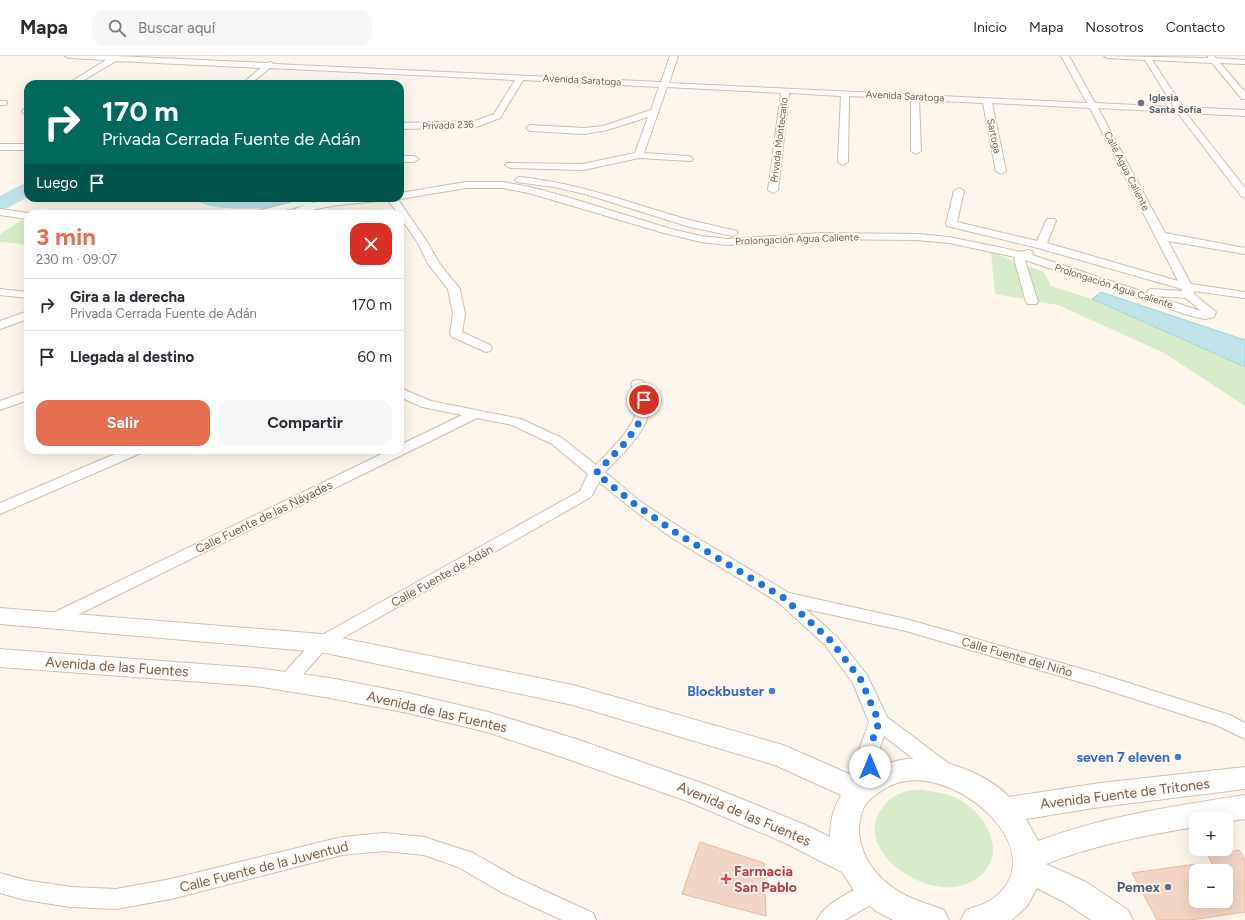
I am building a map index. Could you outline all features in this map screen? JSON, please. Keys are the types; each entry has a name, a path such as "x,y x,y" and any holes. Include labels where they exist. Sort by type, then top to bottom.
{"main road":[{"path":"0,616 321,643 573,695 783,756 865,786"},
{"name":"Avenida de las Fuentes","path":"0,658 287,681 408,703 488,722 697,793 781,828 851,862"},
{"path":"933,920 917,916 894,906 874,891 861,877 851,862 846,846 843,830 845,816 850,803 865,786 894,772 921,770 949,775 979,789 993,798 1005,810 1020,833 1025,845 1028,863 1024,884 1015,898 1003,909 985,919"},
{"name":"Avenida Fuente de Tritones","path":"1005,810 1100,795 1245,778"},
{"path":"1028,863 1069,842 1144,823 1245,807"},
{"path":"1028,863 1117,920"}],"street":[{"name":"Avenida Saratoga","path":"70,56 1245,113"},
{"path":"639,155 674,56"},
{"name":"Calle Agua Caliente","path":"1065,56 1094,106 1188,291"},
{"path":"1108,56 1212,58 1245,62"},
{"path":"1147,57 1180,110 1245,196"},
{"path":"78,80 115,58"},
{"path":"1212,58 1245,97"},
{"path":"250,80 276,59"},
{"name":"Privada 236","path":"404,126 476,124 497,116 520,78"},
{"name":"Privada Montecarlo","path":"773,190 785,90"},
{"path":"844,162 845,94"},
{"path":"915,97 916,151"},
{"name":"Sartoga","path":"987,100 1001,171"},
{"path":"530,128 584,131 604,128 654,112"},
{"path":"0,147 24,147"},
{"path":"510,165 583,167 639,155 688,159"},
{"path":"404,159 414,159"},
{"name":"Prolongación Agua Caliente","path":"404,188 414,189 466,185 503,185 530,190 668,231 727,242 821,236 918,237 949,240 1026,254 1195,313 1205,315 1210,314 1210,312 1188,291 1164,294 1150,291 1026,254 948,235 919,232 828,230 766,235 740,234 699,226 610,198 548,183 499,178 473,178 414,189 404,194"},
{"path":"959,192 951,224 1041,245 1188,291 1245,295"},
{"path":"595,209 610,198"},
{"path":"275,210 308,202"},
{"path":"304,210 320,205 348,202"},
{"path":"0,212 24,215"},
{"path":"404,215 423,243 434,264 454,289 459,314 456,334 486,348"},
{"path":"1041,245 1051,221"},
{"path":"1161,236 1245,251"},
{"path":"1026,254 1019,259 1032,302"},
{"path":"0,292 24,295"},
{"path":"0,325 24,316"},
{"name":"Calle Fuente de Adán","path":"287,681 321,643 586,494 596,473 625,443 641,420 644,400 638,384"},
{"path":"404,394 428,404 516,422 557,441 636,505 678,534 784,598 831,641 861,680 879,722 949,775"},
{"path":"0,406 24,397"},
{"name":"Calle Fuente de las Náyades","path":"404,449 475,414"},
{"path":"0,509 127,454"},
{"name":"Calle Fuente de las Náyades","path":"53,620 393,454"},
{"name":"Calle Fuente del Niño","path":"784,598 906,625 1092,679 1223,720 1245,732"},
{"path":"865,786 868,753 879,722"},
{"name":"Calle Fuente de la Juventud","path":"0,883 25,890 71,898 116,899 171,889 342,846 384,842 424,846 465,860 509,885 585,920"},
{"path":"828,920 845,907 874,891"}],"green space":[{"path":"22,220 24,220 24,244 4,242 0,243 0,234"},
{"path":"991,252 1044,272 1051,286 1092,299 1245,367 1245,406 1164,353 1058,305 995,294"},
{"path":"911,790 941,793 960,800 982,819 989,831 993,844 992,856 988,868 978,878 963,885 946,887 928,884 910,877 895,866 883,852 876,837 876,821 884,806 890,799 901,793"}],"water":[{"path":"1101,292 1245,340 1245,367 1092,299"}],"building":[{"name":"Farmacia San Pablo","path":"700,842 764,863 766,916 682,894"},
{"name":"Pemex","path":"1239,850 1245,859 1245,912 1191,920 1157,920 1132,873 1189,865 1189,908 1233,908 1233,864 1212,864 1208,856 1233,856 1233,851"}],"waterway":[{"path":"0,204 24,191"}],"place":[{"name":"Iglesia Santa Sofía","path":"1141,103"},
{"name":"Blockbuster","path":"772,691"},
{"name":"seven 7 eleven","path":"1178,757"},
{"name":"Farmacia San Pablo","path":"726,879"},
{"name":"Pemex","path":"1168,887"}],"route":[{"path":"644,400 641,420 625,443 596,473 636,505 678,534 784,598 831,641 861,680 879,722 868,753 870,767"}]}
